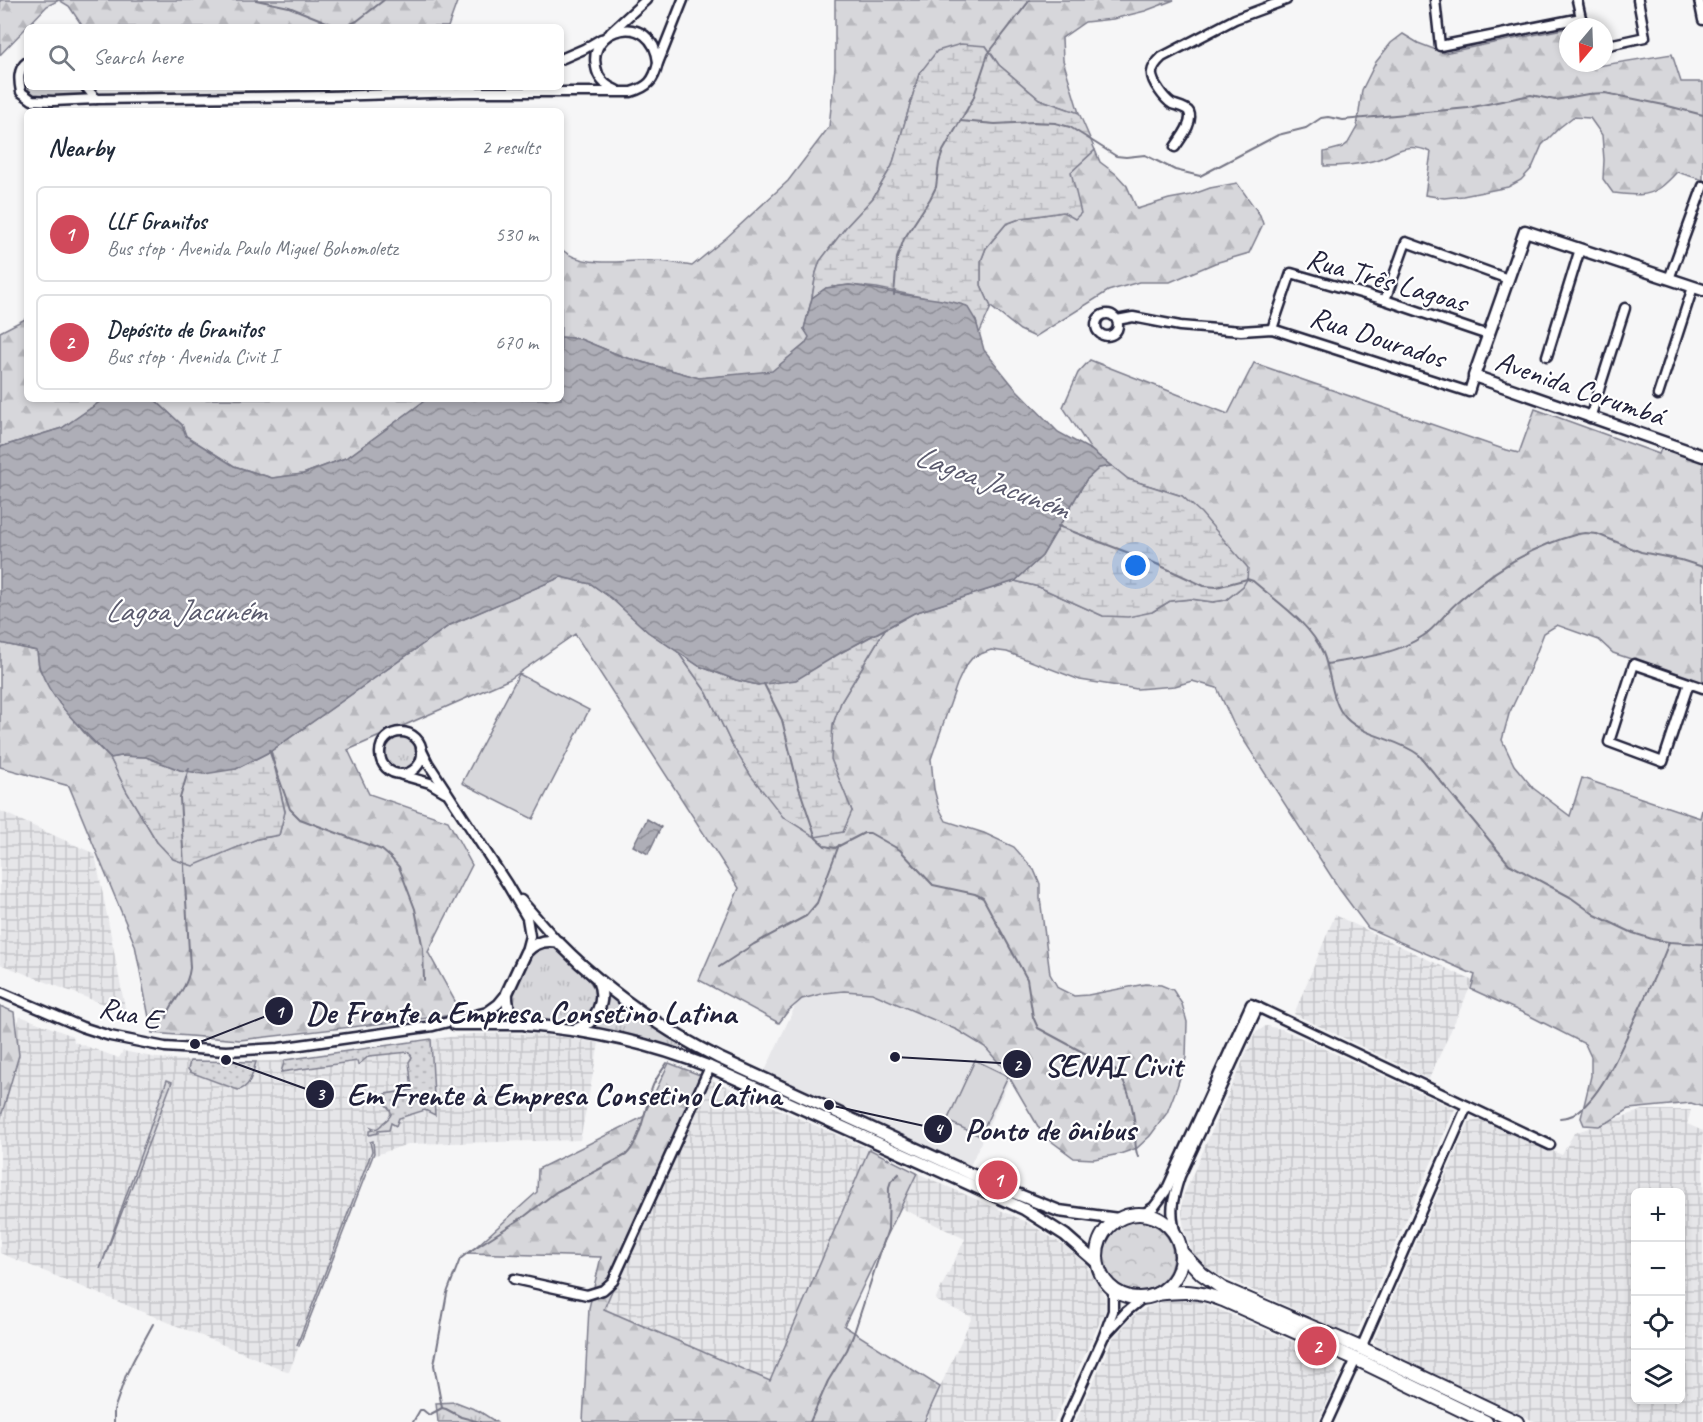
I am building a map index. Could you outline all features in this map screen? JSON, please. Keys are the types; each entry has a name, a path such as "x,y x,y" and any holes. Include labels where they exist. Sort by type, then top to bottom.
{"main road":[{"path":"1157,1294 1175,1277 1180,1265 1181,1252 1177,1238 1171,1229 1153,1217 1143,1214 1118,1219 1102,1235 1096,1252 1102,1278 1113,1290 1130,1298 1188,1291 1207,1294 1359,1353 1486,1422"},
{"path":"1181,1252 1202,1274 1222,1288 1359,1353 1517,1422"}],"street":[{"path":"620,92 609,88 602,81 595,63 596,53 606,36 646,0"},
{"path":"24,64 19,79 21,92 32,100 53,101 462,92 631,92 641,89 656,73 683,0"},
{"path":"1175,147 1188,126 1190,113 1164,98 1152,78 1151,71 1155,64 1162,57 1235,19 1286,0"},
{"path":"1435,0 1440,46 1559,26"},
{"path":"1577,0 1581,18"},
{"path":"1613,44 1645,37 1638,0"},
{"path":"1699,0 1703,20"},
{"path":"564,58 624,29 644,34 652,42 657,52 658,63"},
{"path":"88,90 96,99"},
{"path":"462,92 474,90"},
{"path":"1669,279 1703,186"},
{"path":"1474,376 1525,231 1698,289 1658,394"},
{"path":"1385,300 1406,242 1508,279"},
{"path":"1547,356 1580,249"},
{"name":"Rua Três Lagoas","path":"1272,328 1291,273 1385,300 1488,334"},
{"path":"1590,418 1625,308"},
{"path":"1117,320 1133,317 1180,326 1241,331 1272,328"},
{"name":"Rua Dourados","path":"1272,328 1469,392 1474,376"},
{"name":"Avenida Corumbá","path":"1474,376 1590,418 1702,452"},
{"path":"1689,683 1663,762 1609,742 1634,664 1689,683 1703,688"},
{"path":"449,795 430,783 386,768 380,755 381,746 387,738 405,733 417,741 527,918 530,936 526,952 507,993 510,1012 517,1020 527,1025 575,1030 630,1040 710,1067 1024,1209 1065,1235 1097,1263"},
{"path":"399,774 408,773 416,767 421,759 421,749"},
{"path":"507,884 558,942 597,979 656,1023 701,1049 1059,1211 1118,1219"},
{"path":"526,952 540,942 549,940 558,942"},
{"path":"575,1030 587,1025 599,1010 602,994 597,979"},
{"name":"Rua E","path":"0,992 100,1033 143,1043 226,1051 267,1050 433,1026 487,1012 498,1005 507,993"},
{"path":"1254,1005 1550,1146"},
{"path":"1143,1214 1154,1207 1166,1191 1254,1005"},
{"path":"1177,1238 1172,1221 1173,1197 1254,1005"},
{"name":"Rua E","path":"433,1026 527,1025"},
{"path":"514,1279 587,1294 603,1290 613,1281 710,1067"},
{"path":"1327,1422 1467,1106"},
{"path":"1065,1422 1113,1311 1113,1290"},
{"path":"1103,1338 1127,1311 1143,1298"}],"shaded area":[{"path":"0,811 95,854 126,1013 0,964"},
{"path":"1335,915 1473,981 1429,1079 1294,1014"},
{"path":"822,948 1026,1043 970,1166 765,1071"},
{"path":"20,1016 73,1036 74,1042 119,1058 123,1051 157,1058 210,1062 277,1061 471,1034 512,1033 557,1036 599,1043 580,1140 408,1144 373,1156 289,1372 0,1253 0,1085"},
{"path":"1266,1026 1282,1029 1455,1109 1355,1337 1217,1274 1201,1264 1191,1249 1184,1230 1183,1196 1255,1033"},
{"path":"705,1077 869,1149 770,1381 604,1309"},
{"path":"1643,1110 1691,1110 1687,1124 1703,1131 1703,1422 1536,1422 1378,1349 1374,1340 1469,1122 1480,1120 1562,1155 1574,1133"},
{"path":"917,1173 1027,1222 1065,1246 1087,1265 1105,1297 1105,1311 1054,1422 924,1422 972,1317 935,1300 965,1239 901,1208"},
{"path":"1180,1297 1202,1302 1334,1360 1338,1377 1318,1422 1075,1422 1113,1338 1133,1316 1149,1306"}],"green space":[{"path":"0,0 59,0 47,6 30,24 24,24 24,30 0,55"},
{"path":"59,0 460,0 457,2 449,24 81,24 69,6"},
{"path":"835,0 1174,0 1145,11 1113,19 1085,22 1062,38 1063,60 1079,113 1039,99 999,65 986,46 919,74 892,166 873,198 846,227 820,261 804,329 810,337 772,372 699,378 624,357 580,339 564,337 564,251 581,259 593,261 659,261 692,266 788,181 829,127 835,68"},
{"path":"1559,30 1559,72 1613,72 1613,63 1672,54 1681,82 1703,82 1703,180 1677,172 1663,186 1647,194 1613,193 1603,179 1602,135 1590,118 1573,117 1542,145 1532,168 1521,180 1508,187 1463,196 1444,198 1425,195 1431,152 1421,149 1406,148 1360,163 1324,166 1324,152 1343,147 1348,143 1357,127 1362,90 1376,62 1391,43 1403,34 1418,43 1444,53"},
{"path":"961,44 986,46 999,65 1039,99 1079,113 1095,150 1071,172 1081,213 1075,219 1063,212 1022,218 1006,224 986,248 981,261 981,285 991,307 979,334 976,321 926,298 849,285 826,288 812,298 820,261 846,227 873,198 892,166 919,74 937,51"},
{"path":"29,90 83,90 90,96 42,97"},
{"path":"1095,150 1100,162 1127,186 1137,209 1210,188 1237,183 1260,215 1263,224 1249,253 1215,263 1170,282 1139,282 1108,291 1035,337 1020,330 991,307 981,285 981,261 986,248 1006,224 1022,218 1063,212 1071,172"},
{"path":"24,320 24,402 100,402 62,428 0,447 0,332"},
{"path":"1090,360 1228,414 1254,363 1519,453 1535,409 1659,454 1662,446 1703,461 1703,683 1613,653 1599,640 1557,625 1544,633 1509,714 1502,740 1514,765 1533,788 1570,816 1582,778 1700,818 1703,806 1703,1107 1691,1103 1629,1109 1599,1126 1584,1125 1581,1118 1591,1076 1591,1057 1585,1044 1471,989 1475,975 1368,928 1340,890 1234,725 1217,688 1192,681 1175,686 1137,689 1080,680 1007,652 991,650 973,657 965,667 931,759 934,789 939,808 946,821 984,833 1014,847 1034,870 1040,884 1050,974 1058,988 1074,996 1145,984 1161,985 1173,990 1182,1004 1187,1022 1186,1058 1167,1113 1150,1136 1137,1148 1094,1159 1074,1158 1043,1135 1005,1070 985,1047 957,1030 872,993 844,991 802,999 788,1011 779,1023 699,980 739,888 575,634 510,679 348,750 369,794 448,821 472,865 428,952 462,1014 240,1040 152,1033 135,945 69,786 0,767 0,643 37,651 39,668 59,703 87,736 110,758 157,842 235,847 257,839 279,835 285,811 271,751 450,625 561,577 591,584 611,598 648,632 678,652 707,693 732,745 852,811 830,758 833,724 841,702 885,629 914,613 1015,581 1039,587 1103,616 1152,612 1170,601 1226,600 1243,586 1182,496 1128,479 1091,450 1063,407 1078,373"},
{"path":"157,402 423,402 348,457 303,474 272,478 234,466 186,436 182,425"},
{"path":"1109,466 1128,479 1182,496 1201,513 1248,568 1247,579 1243,586 1226,600 1170,601 1152,612 1128,617 1103,616 1039,587 1015,581 1042,556 1086,480 1099,468"},
{"path":"885,629 841,702 833,724 831,759 852,811 843,832 815,837 783,817 751,776 732,745 707,693 678,652 699,666 736,680 758,685 842,652"},
{"path":"519,674 589,710 533,819 462,783"},
{"path":"401,735 414,740 419,753 414,766 401,771 388,766 383,753 388,740"},
{"path":"271,751 285,812 279,835 257,839 193,866 173,859 157,842 110,758 146,757 180,770 236,769"},
{"path":"543,947 554,948 562,953 593,986 595,1003 585,1020 576,1023 529,1021 513,1010 512,996 529,957 535,950"},
{"path":"609,996 691,1049 818,1108 816,1111 594,1029 594,1024 604,1012"},
{"path":"0,1006 14,1012 19,1055 0,1120"},
{"path":"431,1039 435,1115 425,1110 399,1118 396,1126 391,1123 389,1130 369,1135 369,1131 373,1130 371,1127 378,1128 390,1116 391,1112 385,1104 385,1094 412,1090 409,1062 412,1057 409,1052 369,1056 358,1065 357,1061 281,1072 285,1060"},
{"path":"975,1060 1008,1076 980,1136 947,1121"},
{"path":"190,1061 256,1062 248,1083 238,1090 190,1072 188,1069"},
{"path":"669,1063 705,1077 604,1309 770,1381 869,1149 917,1173 844,1326 940,1387 924,1422 583,1422 589,1308 601,1257 469,1253 537,1192 538,1169 643,1117"},
{"path":"167,1080 172,1082 100,1269"},
{"path":"373,1141 374,1153 299,1346 297,1345 372,1151 370,1142"},
{"path":"1145,1221 1158,1227 1167,1236 1171,1242 1173,1256 1171,1270 1163,1281 1152,1289 1131,1291 1113,1281 1105,1270 1103,1249 1113,1231 1124,1223"},
{"path":"456,1402 479,1411 496,1422 438,1422 436,1403"}],"water":[{"name":"Lagoa Jacuném","path":"849,285 944,300 967,306 976,321 984,350 1014,387 1058,432 1091,450 1111,466 1099,468 1086,480 1042,556 1015,581 914,613 796,680 758,685 736,680 699,666 648,632 611,598 591,584 561,577 450,625 271,751 236,769 204,774 180,770 146,757 110,758 61,706 40,669 37,651 0,643 0,447 62,428 100,402 157,402 182,425 186,436 234,466 272,478 303,474 348,457 423,402 564,402 564,337 580,339 624,357 699,378 772,371 805,344 809,337 804,329 812,298 826,288"},
{"path":"647,819 661,827 648,854 633,846"}],"waterway":[{"path":"256,0 289,7 332,24"},
{"path":"351,24 384,0"},
{"path":"894,295 897,258 904,239 936,187 943,151 973,99 988,54 1030,0"},
{"path":"960,121 995,124 1055,123 1070,127 1116,156 1145,155 1175,170 1200,176 1278,135 1306,128 1321,118 1328,117 1343,120 1468,108 1531,95 1555,100 1605,93 1703,115"},
{"name":"Lagoa Jacuném","path":"1058,526 1150,561 1204,586 1217,587 1247,579 1253,581 1292,614 1317,642 1326,661 1337,704 1346,718 1371,734 1401,745 1419,755 1509,864 1570,897 1595,915 1633,933 1669,942 1703,944"},
{"path":"1327,664 1401,648 1428,632 1454,605 1500,569 1545,545 1578,534 1597,534 1641,552 1703,567"},
{"path":"764,684 782,720 798,785 816,838 825,846 835,848 864,833 870,833 900,850 933,885 975,894 983,898 1027,979 1033,1017 1038,1028 1114,1069 1119,1075 1129,1096 1133,1112 1138,1157"},
{"path":"269,750 290,809 300,819 382,850 399,867 415,909 423,949 424,980"},
{"path":"167,1018 186,983 190,968 180,798 189,768"},
{"path":"719,967 754,944 806,916 817,903 839,845"},
{"path":"1560,1118 1573,1115 1584,1107 1611,1069 1669,942"},
{"path":"442,1408 434,1365 447,1293 460,1259 525,1216 556,1192 626,1155 639,1133 653,1085 667,1063"},
{"path":"810,1422 828,1381 853,1336 888,1229 889,1187 891,1181 899,1174"},
{"path":"114,1422 114,1410 126,1375 153,1324"},
{"path":"413,1422 420,1410 429,1415 442,1408 461,1417 480,1422"}],"place":[{"name":"De Fronte a Empresa Consetino Latina","path":"195,1044"},
{"name":"SENAI Civit","path":"895,1057"},
{"name":"Em Frente à Empresa Consetino Latina","path":"226,1060"},
{"name":"Ponto de ônibus","path":"829,1105"},
{"name":"LLF Granitos","path":"998,1180"},
{"name":"Depósito de Granitos","path":"1317,1346"}]}
